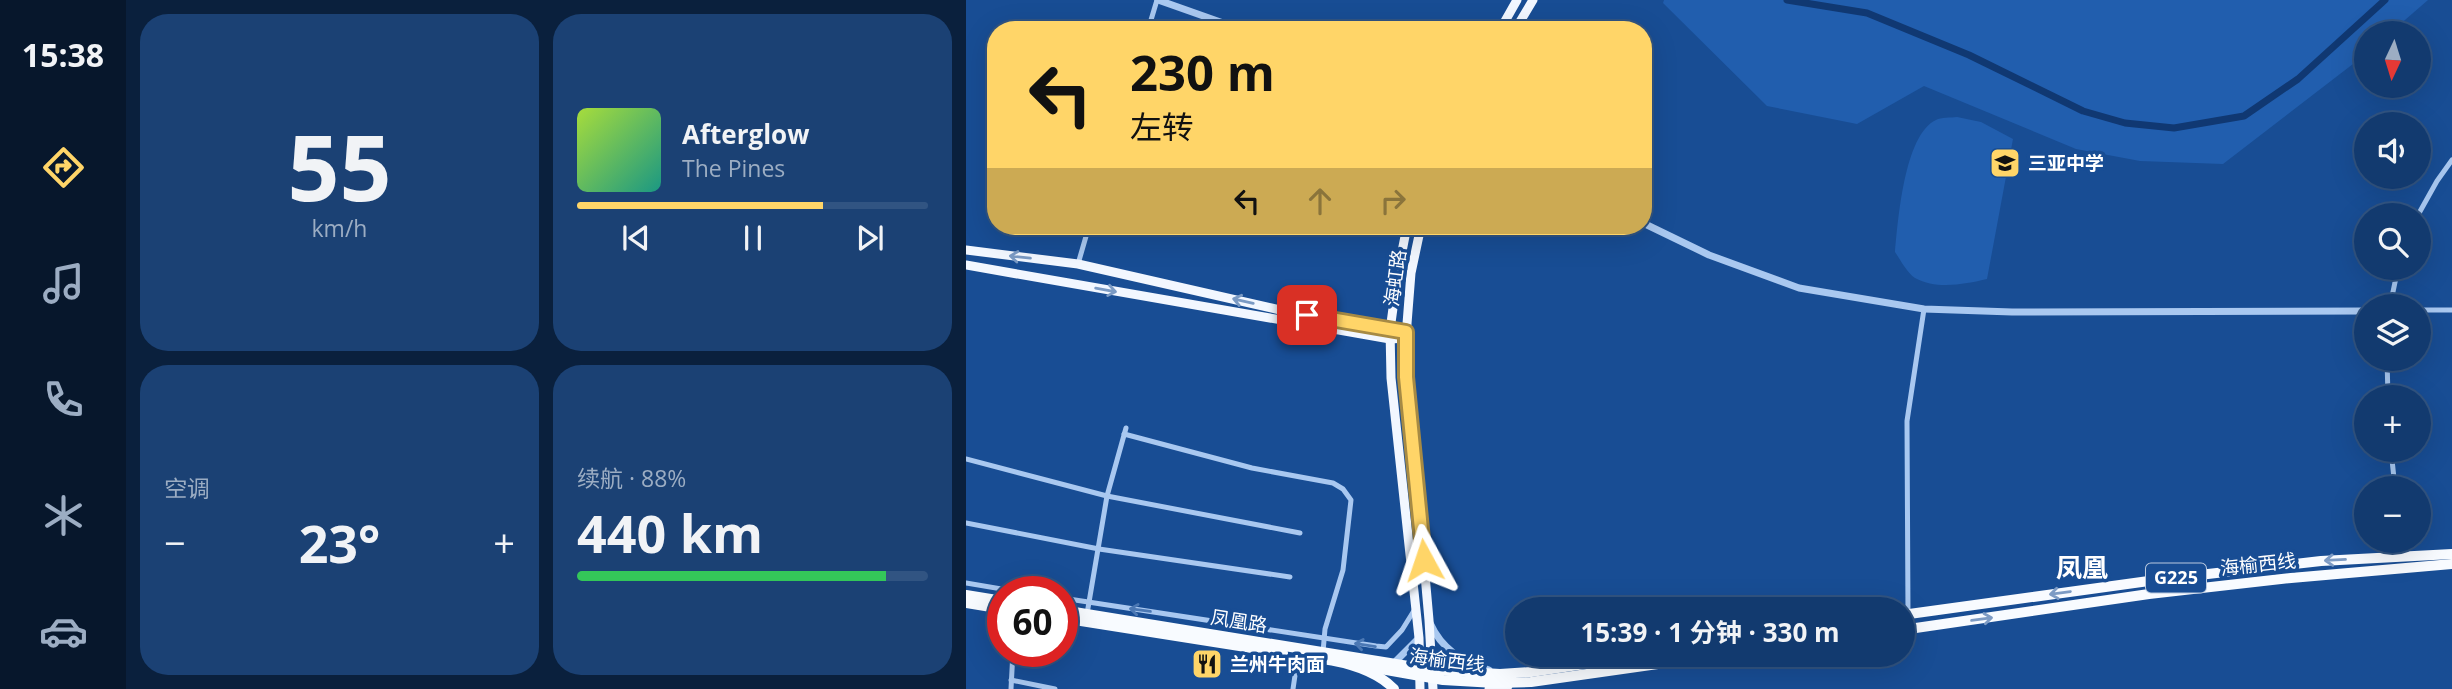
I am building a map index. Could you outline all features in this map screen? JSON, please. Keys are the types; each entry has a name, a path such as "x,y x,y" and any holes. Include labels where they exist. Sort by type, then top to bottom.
{"highway":[{"name":"海榆西线","path":"1915,614 2294,564 2452,554"},
{"name":"海榆西线","path":"1915,628 2160,593 2452,564"},
{"path":"966,594 987,598"},
{"path":"966,603 987,606"},
{"name":"凤凰路","path":"1078,609 1088,608 1326,656 1393,664 1416,670"},
{"name":"凤凰路","path":"1078,621 1298,655 1326,656 1373,675 1394,689"},
{"name":"海榆西线","path":"1326,656 1416,670 1433,679 1495,683 1531,682 1637,667"},
{"name":"海榆西线","path":"1433,679 1564,667"}],"main road":[{"path":"1505,21 1517,0"},
{"path":"1520,21 1533,0"},
{"name":"海虹路","path":"1405,235 1390,334 1391,378 1419,638 1416,670"},
{"name":"海虹路","path":"1419,235 1411,273 1406,377 1433,679"},
{"path":"966,250 1078,264 1390,334"},
{"path":"966,265 1406,335"},
{"path":"1416,670 1420,689"},
{"path":"1489,689 1531,682"}],"street":[{"path":"1151,21 1157,0 1217,21"},
{"path":"2425,203 2452,160"},
{"path":"1652,227 1709,255 1799,288 1924,309 2012,312 2354,310"},
{"path":"1078,264 1086,235"},
{"path":"1905,597 1907,421 1924,309"},
{"path":"2431,310 2452,310"},
{"path":"1088,608 1107,496 1125,431 1160,445 1252,468 1333,484 1343,489 1351,500 1343,570 1324,638 1326,656"},
{"path":"966,459 1107,496 1300,533"},
{"path":"966,523 1099,549 1290,577"},
{"path":"2402,553 2402,557"},
{"path":"966,583 987,586"},
{"path":"1078,604 1088,608 1385,647 1402,630 1415,609"},
{"path":"1429,620 1437,638 1447,649 1477,666 1500,674"},
{"path":"1393,664 1419,638"},
{"path":"1293,689 1298,655"},
{"path":"1011,689 1012,667"},
{"path":"1011,680 1055,689"}],"shaded area":[{"path":"1664,0 2428,0 2404,21 2354,21 2354,63 2223,164 2140,161 2076,149 1924,86 1857,124 1767,106 1663,3"},
{"path":"1957,117 1981,122 2013,139 1987,279 1960,284 1932,284 1912,276 1895,252 1901,201 1910,160 1925,129 1938,119"}],"waterway":[{"path":"1787,0 1867,13 1969,55 2083,111 2125,123 2174,128 2244,116 2298,79 2385,0"}],"place":[{"name":"三亚中学","path":"2005,163"},
{"name":"兰州牛肉面","path":"1207,664"}],"district":[{"name":"凤凰","path":"2082,568"}],"route":[{"path":"1307,315 1406,332 1406,377 1424,560"}]}
